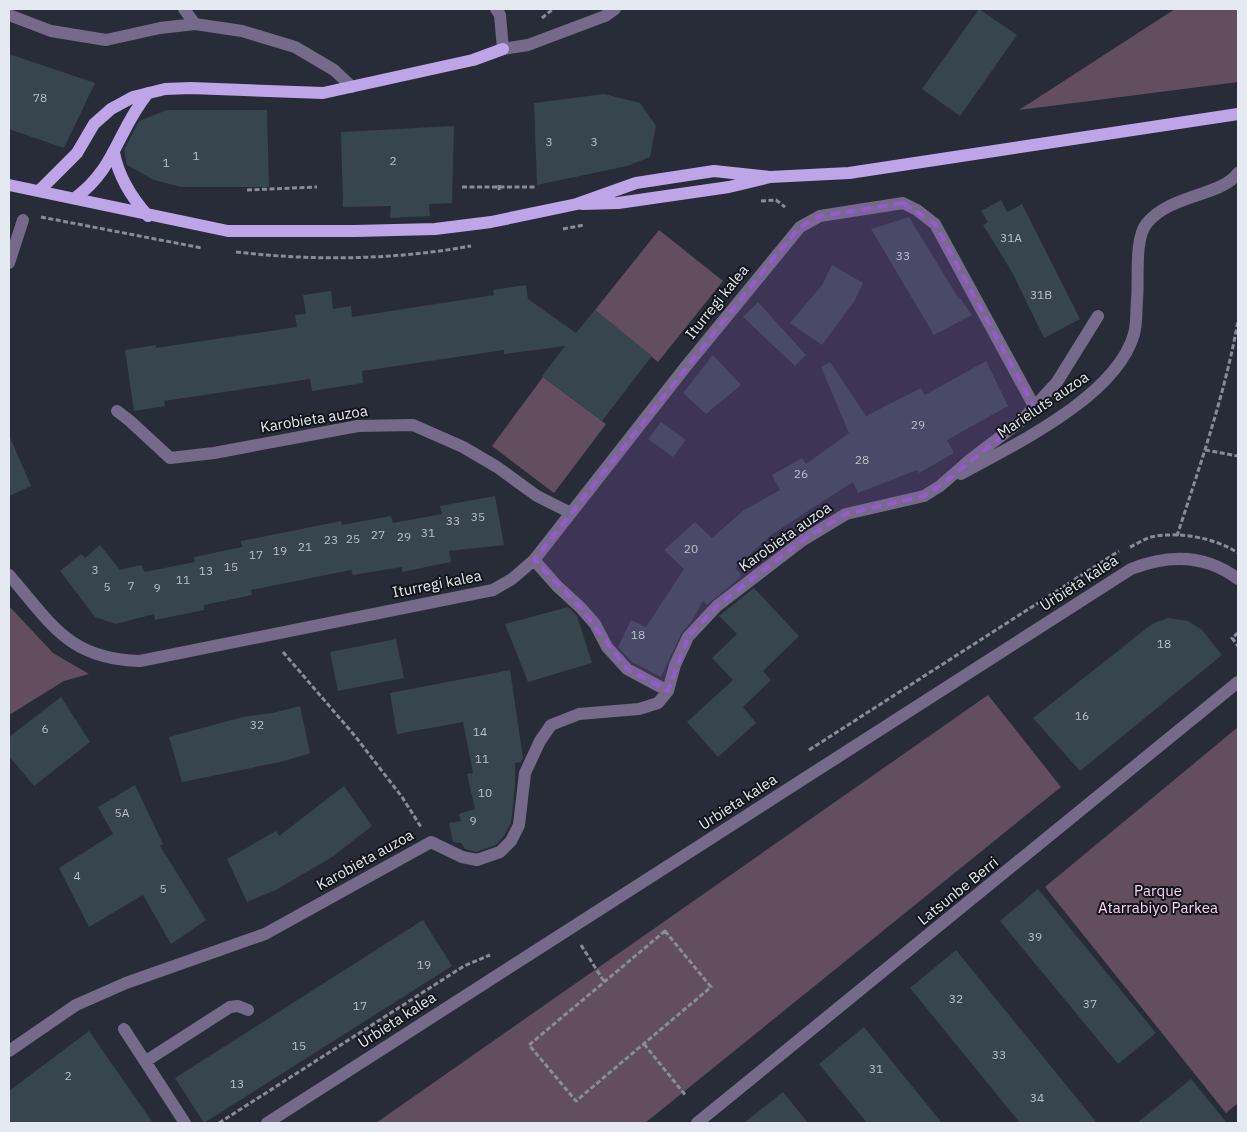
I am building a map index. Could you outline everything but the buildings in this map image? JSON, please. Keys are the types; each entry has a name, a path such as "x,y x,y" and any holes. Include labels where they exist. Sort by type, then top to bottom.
{"main road":[{"path":"40,191 66,167 77,153 94,124 111,109 133,97 165,89 191,88 323,93 473,60 503,49"},
{"path":"75,198 98,178 114,153 118,140 132,112 148,94"},
{"path":"9,185 75,198 148,216 228,231 435,229 491,222 577,204 627,202 729,187 770,177 849,173 1238,114"},
{"path":"114,153 122,179 132,199 148,216"}],"street":[{"path":"184,9 195,24"},
{"path":"496,9 500,15 503,49 528,45 605,16 615,9"},
{"path":"9,15 51,30 106,40 160,28 195,24 242,31 295,47 334,70 352,87"},
{"name":"Marieluts auzoa","path":"940,486 1044,427 1099,388 1117,368 1134,334 1139,284 1139,239 1146,223 1177,201 1222,186 1234,179 1238,173"},
{"name":"Iturregi kalea","path":"9,575 61,634 73,644 93,655 117,660 140,661 493,590 512,579 534,560 693,358 800,227 820,216 845,211 904,203 935,224 1034,406"},
{"path":"9,263 23,220"},
{"name":"Karobieta auzoa","path":"9,1050 76,1005 126,983 264,934 426,845 451,850 462,857 477,860 500,852 511,842 519,825 525,772 540,741 551,725 579,714 639,709 658,703 668,691 675,665 688,636 716,606 803,540 846,514 924,496 940,486 971,459 1021,422 1057,382 1098,316"},
{"name":"Karobieta auzoa","path":"117,411 170,458 358,426 413,425 464,447 497,467 537,496 571,513"},
{"name":"Urbieta kalea","path":"266,1123 1131,570 1166,559 1194,559 1211,563 1238,579"},
{"path":"534,560 595,624 607,647 627,669 668,691"},
{"name":"Latsunbe Berri","path":"697,1123 1238,682"},
{"path":"146,1061 230,1007 238,1006 248,1010"},
{"path":"124,1029 185,1123"}],"path":[{"path":"499,185 499,192"},
{"path":"247,190 317,187"},
{"path":"462,187 537,187"},
{"path":"1177,536 1206,450 1232,356 1238,321"},
{"path":"1232,356 1238,358"},
{"path":"1206,450 1238,456"},
{"path":"1238,633 1232,638 1238,646"},
{"path":"282,651 354,736 402,797 426,845"},
{"path":"571,928 604,982"},
{"path":"665,932 712,987 644,1044 576,1101 529,1045 665,932"},
{"path":"644,1044 686,1096"}],"highlighted area":[{"path":"903,203 935,224 1034,406 1021,421 940,486 924,496 846,514 803,540 717,606 688,637 668,691 627,669 580,607 534,560 800,227 820,216"}],"green space":[{"path":"1175,9 1238,9 1238,82 1019,110"},
{"path":"659,230 723,281 658,362 595,310"},
{"path":"543,377 606,424 554,493 492,446"},
{"path":"9,606 53,653 89,674 64,681 9,715"},
{"path":"988,695 1061,787 645,1123 376,1123"},
{"name":"Parque Atarrabiyo Parkea","path":"1238,727 1238,1103 1226,1113 1045,887"}]}
